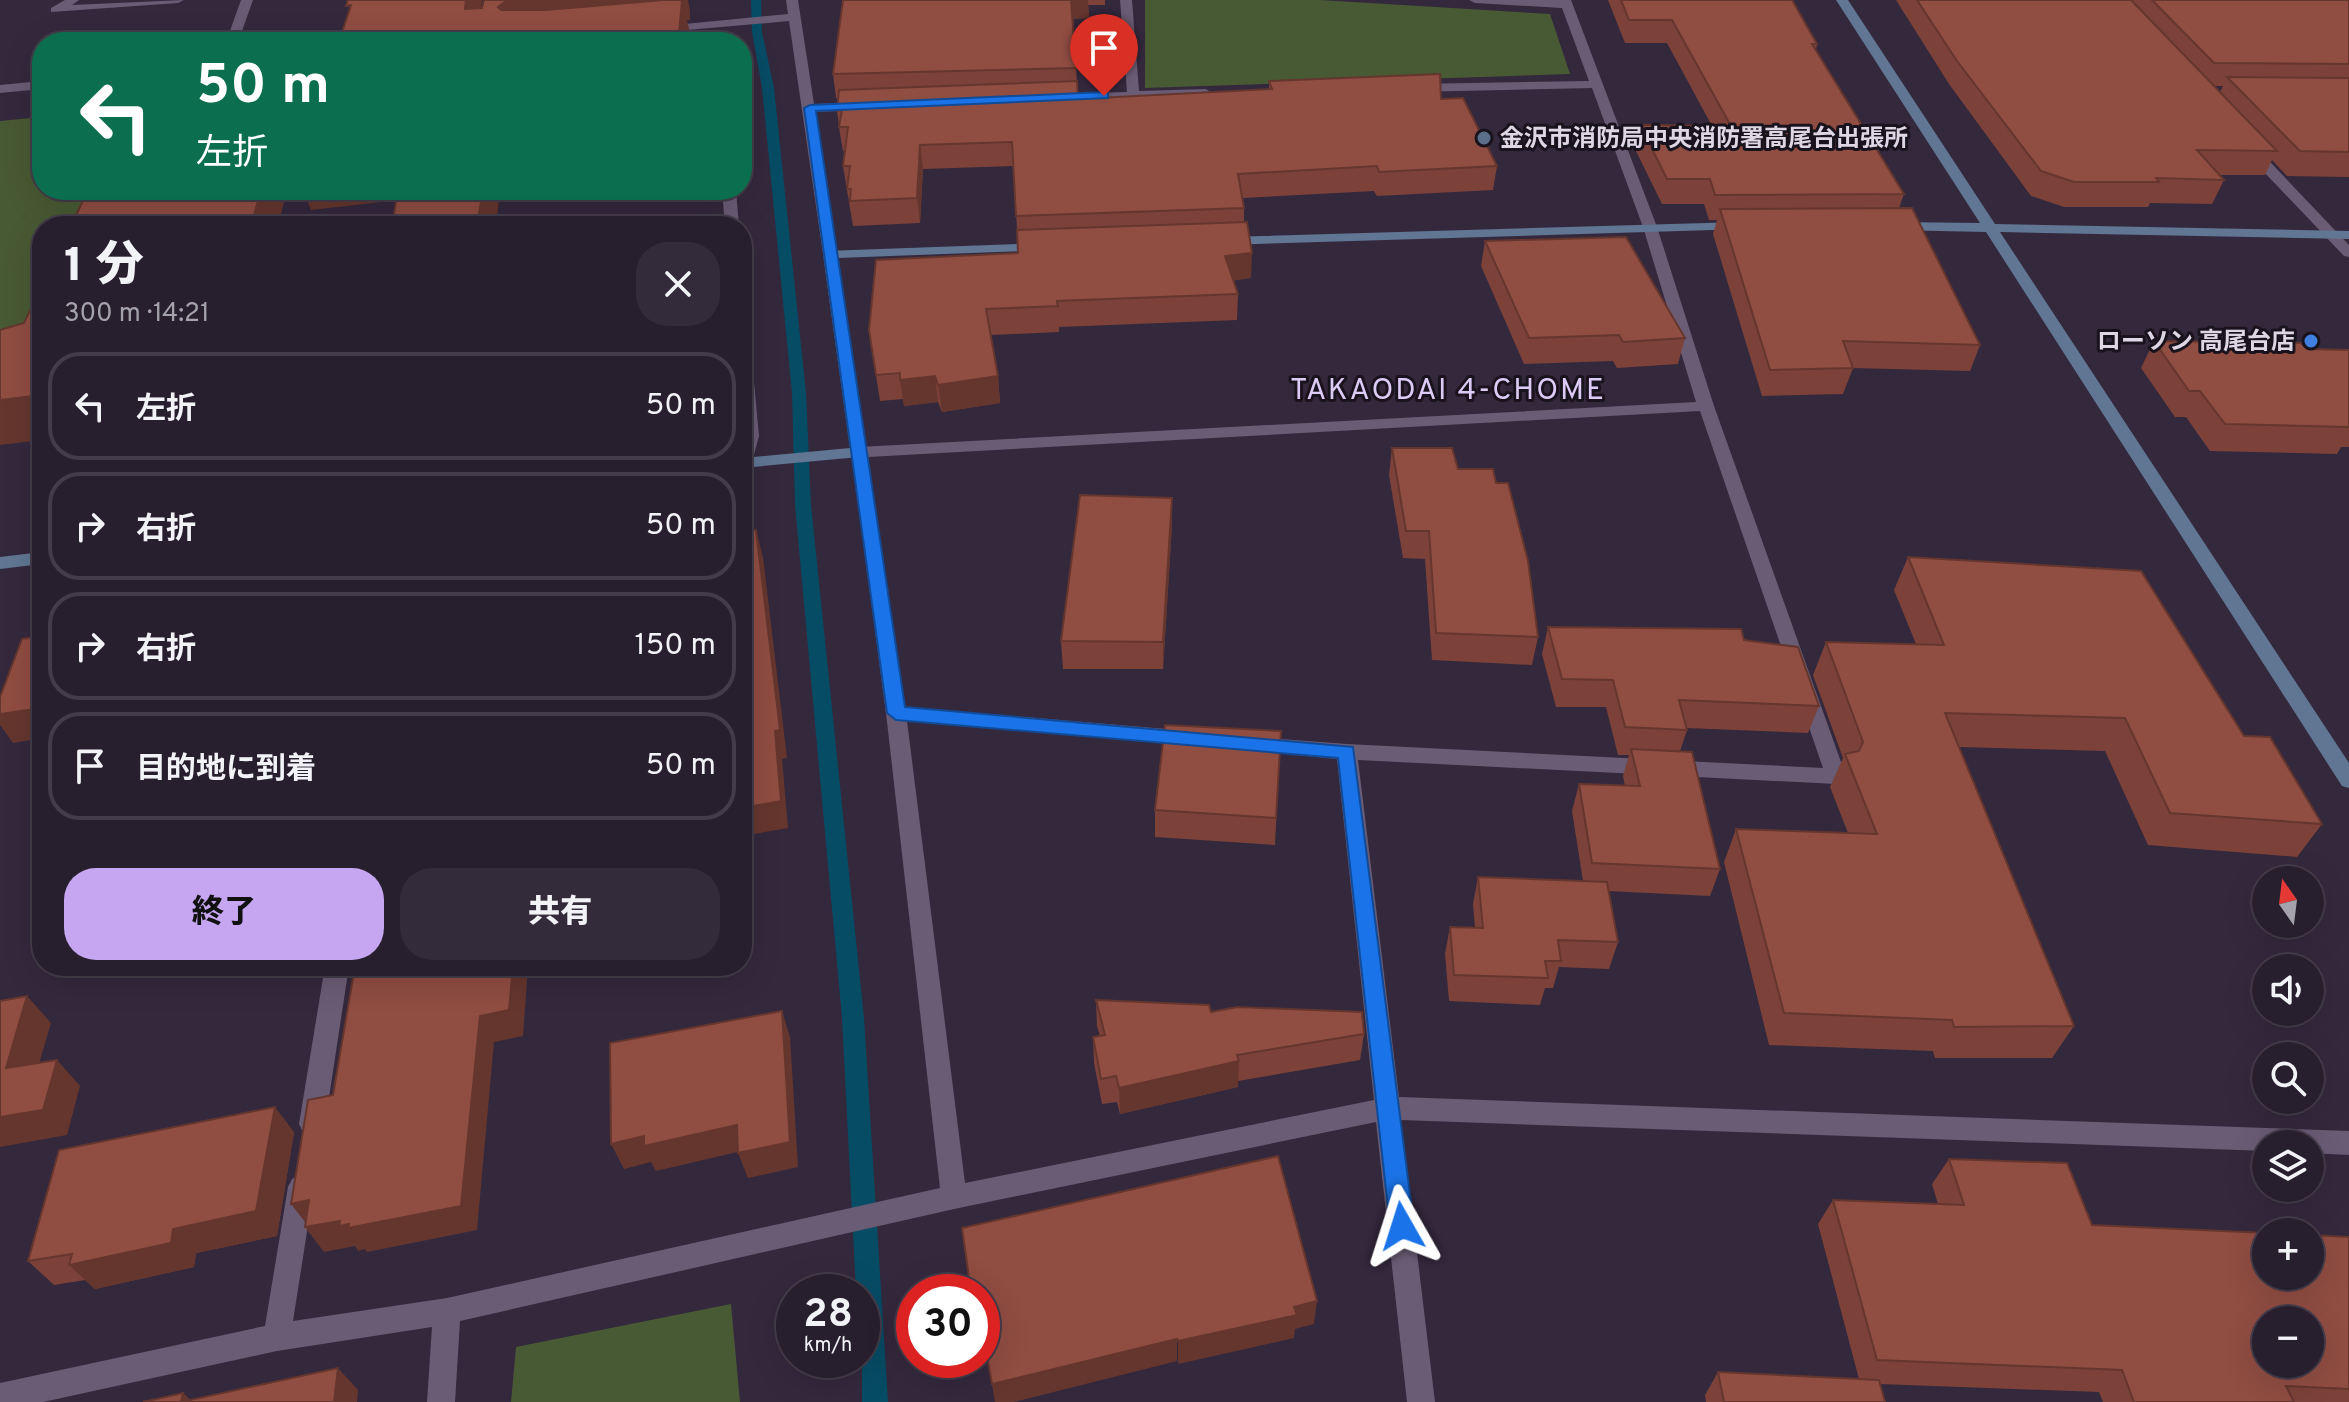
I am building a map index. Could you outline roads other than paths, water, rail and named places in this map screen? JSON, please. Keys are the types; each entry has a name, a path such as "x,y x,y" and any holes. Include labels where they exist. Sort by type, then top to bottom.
{"street":[{"path":"73,0 55,10 178,0"},
{"path":"236,32 247,0"},
{"path":"792,0 896,713 954,1197"},
{"path":"1126,0 1133,95"},
{"path":"1238,742 1347,752 1836,776 1706,406 1650,227 1566,3 1475,0"},
{"path":"1842,0 2349,780"},
{"path":"644,31 795,17"},
{"path":"1397,89 1598,84"},
{"path":"0,89 32,86"},
{"path":"1041,98 1226,92"},
{"path":"810,108 871,105"},
{"path":"2239,136 2349,253"},
{"path":"1209,242 1759,226"},
{"path":"1884,226 2349,235"},
{"path":"830,254 1067,246"},
{"path":"752,461 859,452 1706,406"},
{"path":"0,563 32,559"},
{"path":"896,713 1207,740"},
{"path":"1347,752 1421,1402"},
{"path":"277,1337 335,976"},
{"path":"0,1397 277,1337 447,1311 954,1197 1389,1108 2349,1143"},
{"path":"441,1402 447,1311"}],"waterway":[{"path":"756,0 757,32 768,88 799,393 803,505 853,1018 875,1402"}],"place":[{"name":"金沢市消防局中央消防署高尾台出張所","path":"1484,138"},
{"name":"ローソン 高尾台店","path":"2311,341"}],"district":[{"name":"TAKAODAI 4-CHOME","path":"1448,389"}]}
